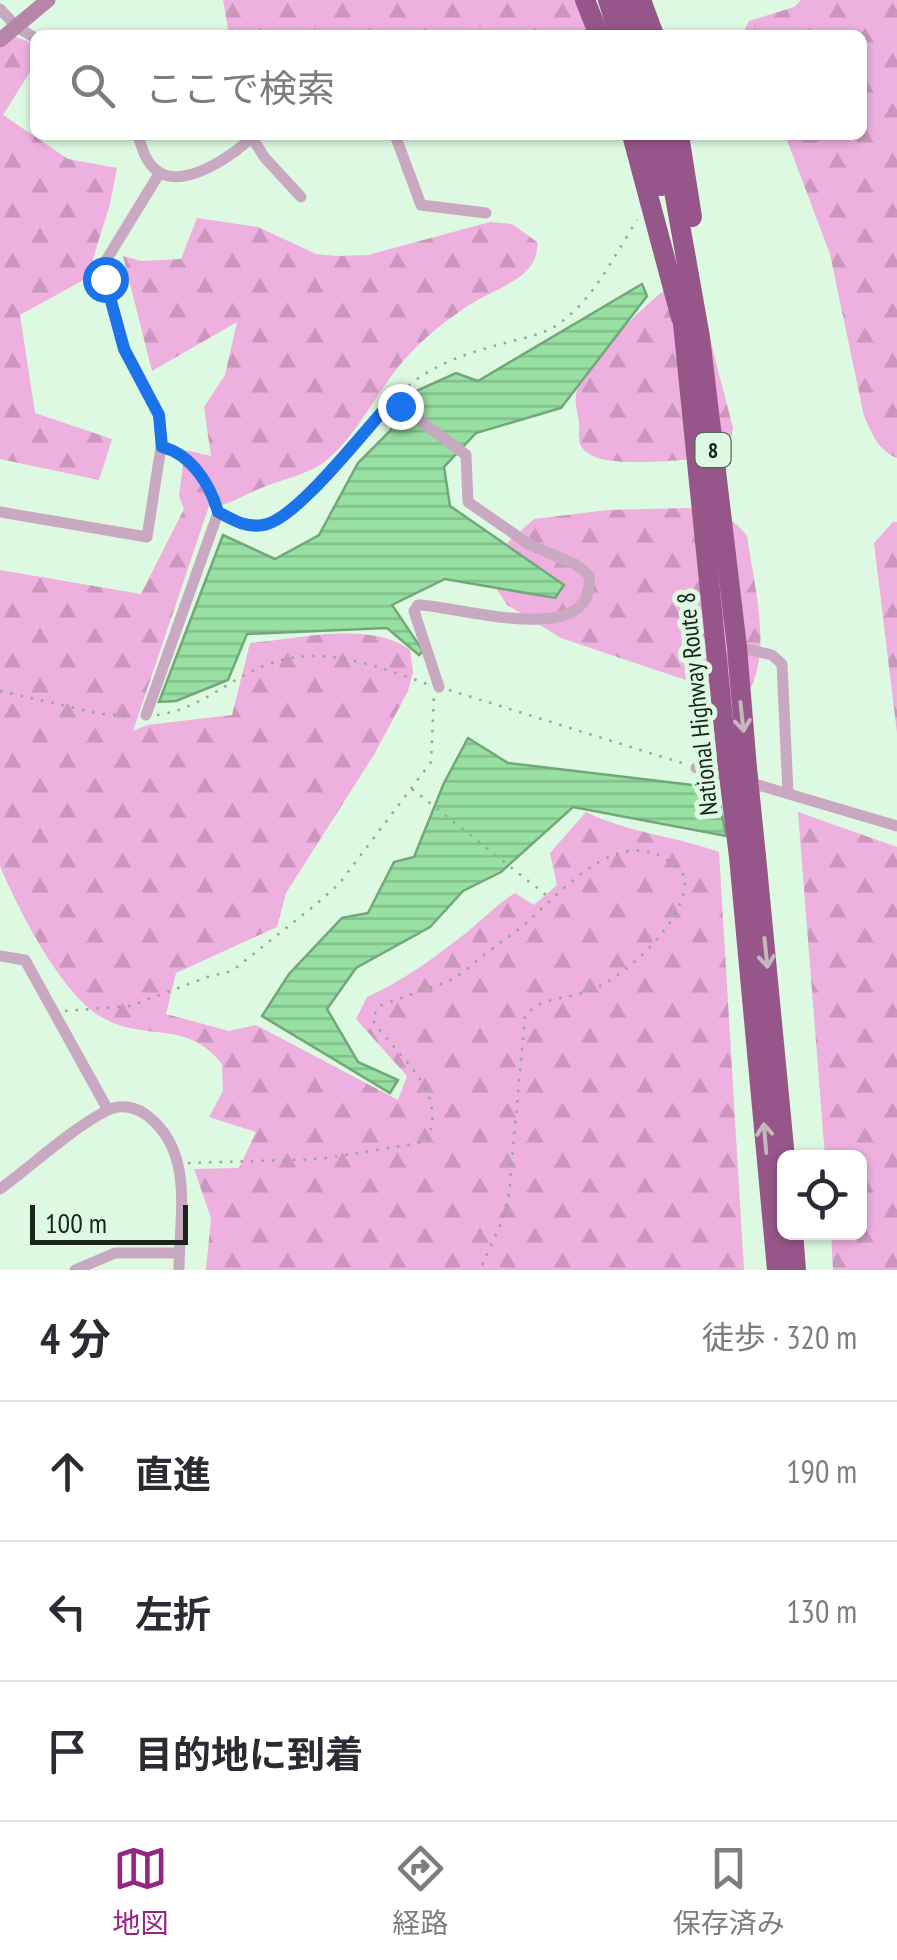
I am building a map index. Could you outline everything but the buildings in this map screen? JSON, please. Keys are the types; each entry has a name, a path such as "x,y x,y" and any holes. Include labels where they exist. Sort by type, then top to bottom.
{"highway":[{"path":"584,0 597,30"},
{"path":"608,0 617,30"},
{"path":"624,0 634,30"},
{"path":"641,0 652,30"},
{"path":"633,140 694,341"},
{"name":"National Highway Route 8","path":"650,140 694,341 737,764 785,1150"},
{"name":"National Highway Route 8","path":"665,140 736,647 737,764"},
{"path":"681,140 697,270 694,341"},
{"name":"National Highway Route 8","path":"748,857 778,1270"},
{"path":"794,1240 796,1270"}],"street":[{"path":"0,40 48,0"},
{"path":"0,9 30,35"},
{"path":"140,140 146,159 159,174 172,177 198,174 249,140"},
{"path":"255,140 265,158 301,197"},
{"path":"397,140 422,205 486,213"},
{"path":"0,512 147,538 162,447 159,415 124,349 105,279 106,262 159,174"},
{"path":"396,403 466,455 468,502 530,545 589,574 590,584 576,607 555,618 516,620 418,605 414,611 437,686"},
{"path":"146,715 218,512 214,496 188,459 162,447"},
{"path":"736,647 772,655 782,664 788,793"},
{"path":"696,768 897,826"},
{"path":"0,956 25,960 108,1110"},
{"path":"0,1188 108,1110 140,1110 156,1123 178,1163 182,1187 179,1270"},
{"path":"75,1270 115,1254 179,1253"}],"path":[{"path":"218,512 243,525 265,526 285,517 408,386 435,368 477,350 536,335 561,322 584,302 636,220"},
{"path":"0,691 102,714 146,715 182,710 270,663 340,656 696,768"},
{"path":"54,1012 130,1006 184,984 232,972 338,884 414,790 431,762 437,686"},
{"path":"414,790 552,898"},
{"path":"178,1163 320,1159 426,1142 432,1114 425,1084 372,1019 379,1006 466,971 591,866 634,848 659,852 684,877 686,891 680,910 656,940 611,980 572,996 534,1005 525,1016 509,1194 480,1270"}],"green space":[{"path":"223,0 578,0 588,30 228,30"},
{"path":"801,0 897,0 897,458 880,446 864,416 830,254 787,140 867,140 867,30 744,30 749,21 794,7"},
{"path":"0,34 30,42 30,72 3,115 30,133 30,140 40,140 68,159 117,168 87,278 20,315 35,413 112,439 99,480 0,459"},
{"path":"197,218 258,227 316,254 337,256 368,255 490,222 512,224 537,242 536,254 524,274 469,305 416,347 351,434 323,463 229,502 209,506 133,731 147,725 232,715 250,643 333,634 375,636 410,650 413,672 408,691 375,753 286,893 277,927 176,973 166,1014 229,1031 256,1025 398,1100 407,1076 356,1019 367,997 430,960 515,893 534,905 557,885 550,853 586,812 618,825 719,852 744,1270 206,1270 211,1218 194,1169 239,1168 256,1132 209,1117 223,1091 222,1064 195,1041 119,1025 88,1007 43,950 0,866 0,570 141,594 184,509 179,496 185,450 211,456 204,407 225,375 237,322 152,371 123,256 141,261 181,259"},
{"path":"679,279 700,300 733,428 730,446 719,458 631,462 598,458 584,450 579,441 576,395 582,381 620,332"},
{"path":"687,508 721,515 747,536 760,641 759,662 745,696 736,697 561,638 507,605 494,585 496,553 534,519 608,510"},
{"path":"897,522 897,733 874,543"},
{"path":"798,812 897,847 897,1270 833,1270 831,1240 867,1240 867,1150 824,1150"}],"shaded area":[{"path":"642,284 647,296 561,408 476,433 444,467 450,506 564,585 555,598 445,579 392,605 423,651 419,655 387,628 247,634 228,680 176,701 159,702 223,535 275,559 319,535 358,463 390,431 414,392 456,373 478,381"},
{"path":"468,738 508,763 717,788 726,836 573,807 501,872 463,891 430,927 356,968 327,1009 358,1062 398,1080 390,1093 262,1016 289,974 342,918 368,913 394,862 414,857 444,783"}],"route":[{"path":"105,279 124,349 159,415 162,447 188,459 214,496 218,512 243,525 265,526 285,517 393,400 400,406"}]}
